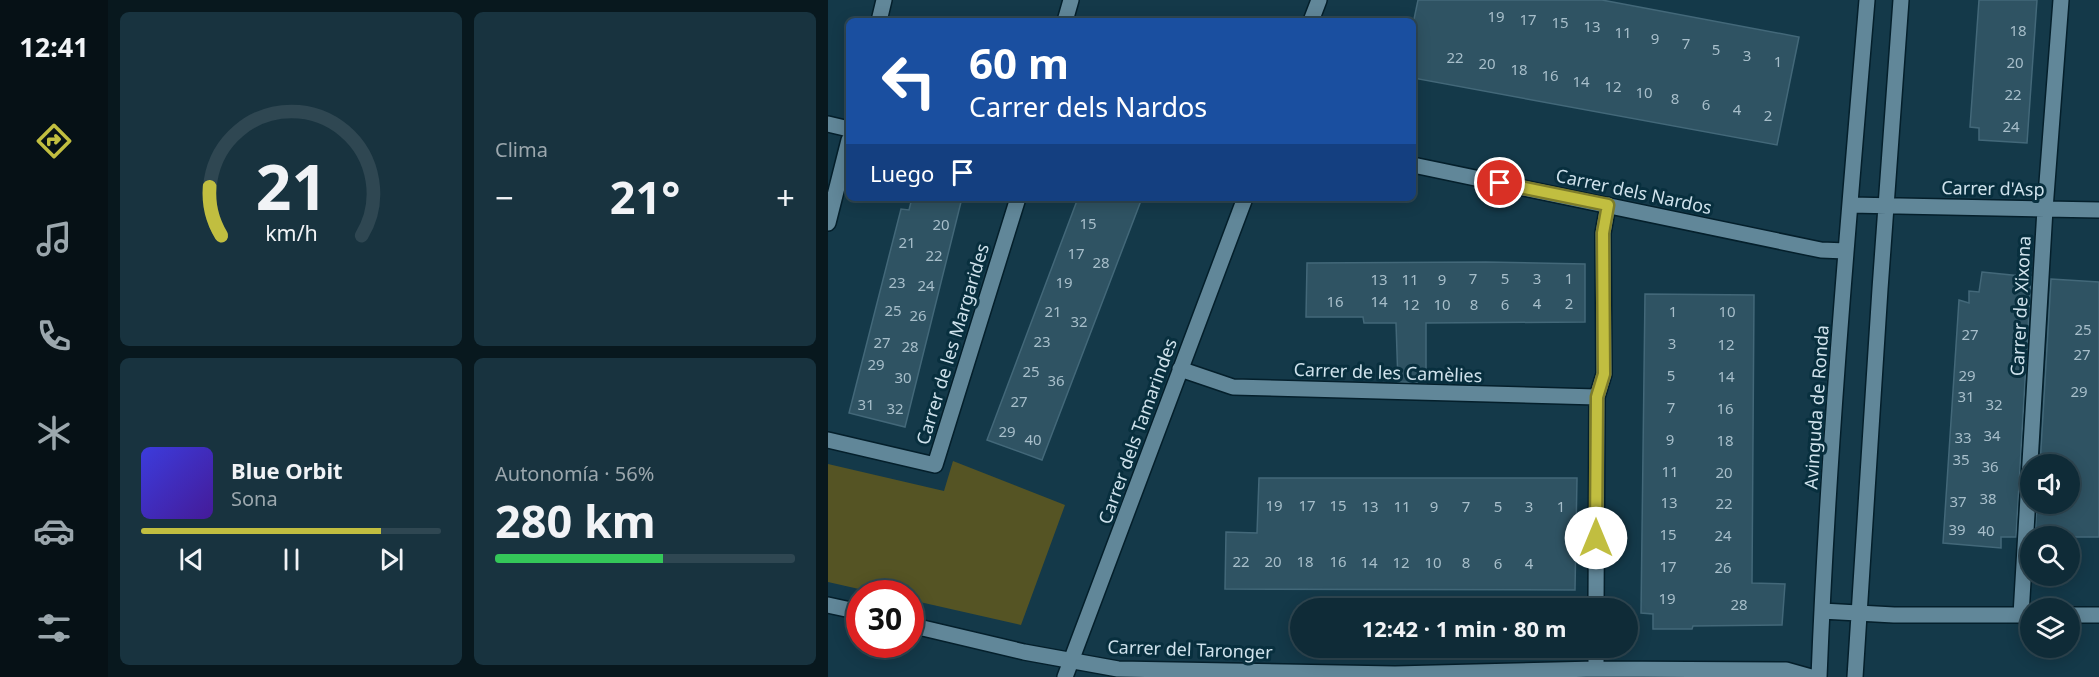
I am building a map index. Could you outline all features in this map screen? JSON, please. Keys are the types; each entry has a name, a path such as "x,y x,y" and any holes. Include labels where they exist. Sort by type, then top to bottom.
{"street":[{"path":"880,18 884,0"},
{"path":"1066,18 1071,0"},
{"path":"1312,18 1319,0"},
{"name":"Avinguda de Ronda","path":"1819,677 1846,251 1867,0"},
{"path":"1856,677 1901,0"},
{"name":"Carrer de Xixona","path":"2027,598 2045,209 2061,0"},
{"path":"828,124 846,128"},
{"path":"828,223 846,152"},
{"name":"Carrer dels Nardos","path":"1416,166 1821,250 1846,251"},
{"name":"Carrer de les Margarides","path":"828,440 935,465 1017,201"},
{"name":"Carrer dels Tamarindes","path":"1065,677 1244,201"},
{"path":"1596,598 1597,397 1604,374 1603,233 1608,205"},
{"path":"1850,205 1886,206"},
{"name":"Carrer d'Asp","path":"1886,206 2099,210"},
{"name":"Carrer de les Camèlies","path":"1180,369 1233,387 1597,397"},
{"path":"828,605 846,609"},
{"path":"1822,611 1894,615 2020,615"},
{"path":"2080,615 2099,615"},
{"name":"Carrer del Taronger","path":"924,628 1071,662 1118,669 1395,674 1596,669 1786,670 1811,677"},
{"path":"1596,658 1596,669"}],"shaded area":[{"path":"953,461 1065,505 1021,625 924,603 924,580 846,580 846,586 828,582 828,464 944,491"}],"building":[{"path":"1418,0 1602,0 1799,37 1777,145 1416,79 1414,18"},
{"path":"1979,0 2037,0 2027,143 1979,140 1979,128 1970,127"},
{"path":"911,201 961,201 905,427 849,413 901,209 909,210"},
{"path":"1077,201 1141,201 1042,460 987,440"},
{"path":"1307,263 1585,264 1585,322 1426,323 1426,383 1398,382 1396,323 1364,323 1363,317 1306,317"},
{"path":"1982,272 2031,277 2016,537 2001,537 2001,548 1943,543 1959,300 1969,303 1969,291 1979,292"},
{"path":"2051,279 2099,282 2099,537 2080,537 2080,526 2036,526 2036,514 2080,514 2080,454 2041,454"},
{"path":"1645,294 1754,295 1752,583 1785,584 1782,625 1653,629 1653,614 1641,613"},
{"path":"1259,478 1577,478 1575,590 1225,589 1226,532 1257,533"}],"route":[{"path":"1500,183 1608,205 1603,233 1604,374 1597,397 1596,538"}]}
